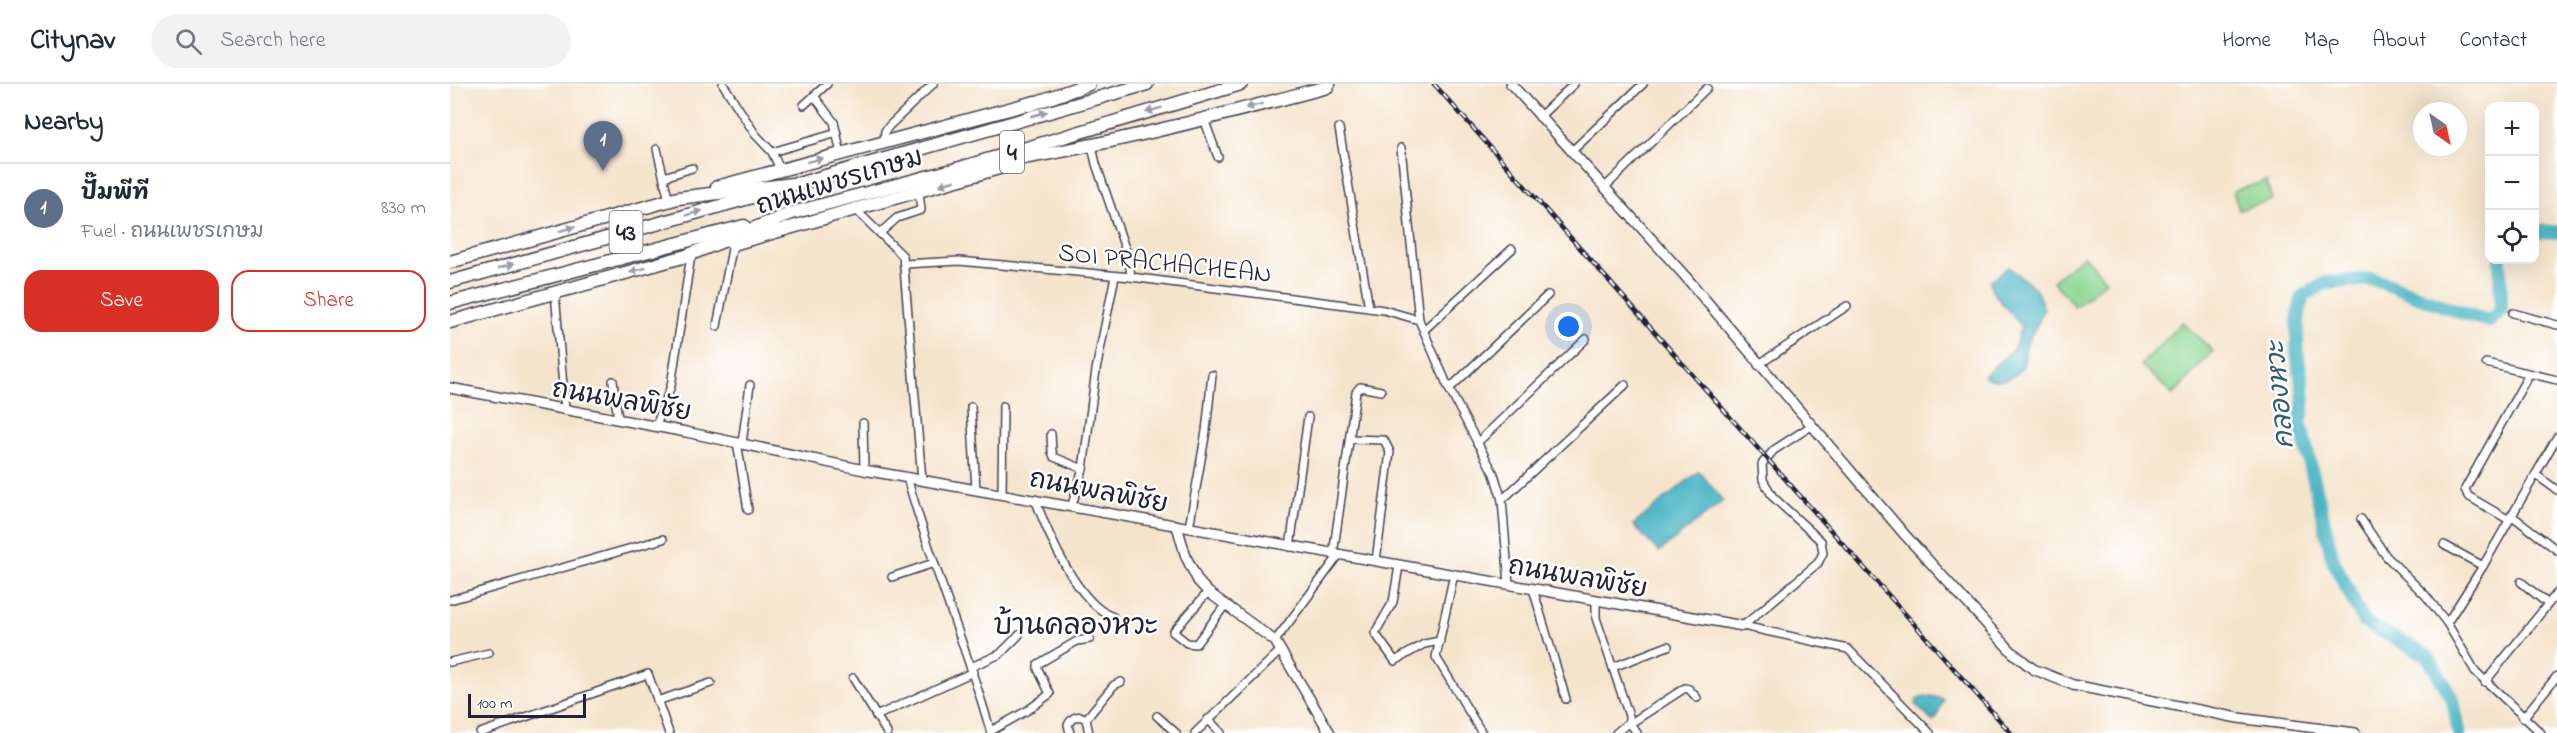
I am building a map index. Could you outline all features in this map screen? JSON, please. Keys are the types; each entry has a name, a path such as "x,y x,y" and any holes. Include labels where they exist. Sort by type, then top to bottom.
{"highway":[{"path":"674,200 780,169 1035,102 1089,84"},
{"name":"ถนนเพชรเกษม","path":"450,262 674,200 801,183 1147,84"},
{"path":"960,168 1092,146 1327,87 1329,84"},
{"name":"ถนนเพชรเกษม","path":"450,322 689,256 792,213 960,168 1236,86"},
{"path":"937,143 1035,102"},
{"path":"689,256 1043,155"},
{"name":"43","path":"450,282 801,183"},
{"name":"43","path":"450,303 792,213"}],"street":[{"path":"723,84 755,134 772,152 780,169"},
{"path":"804,105 827,84"},
{"path":"884,142 885,131 889,126 933,84"},
{"path":"1511,84 1685,276 1758,365 1920,552 2012,652 2032,669 2073,685 2238,718 2355,733"},
{"path":"1539,117 1574,84"},
{"path":"1571,152 1642,84"},
{"path":"1604,188 1707,88"},
{"path":"814,96 834,122 841,154"},
{"path":"1204,119 1218,157"},
{"path":"1339,128 1369,308"},
{"path":"772,152 837,133"},
{"path":"1092,146 1129,260 1131,277"},
{"path":"1401,148 1419,320 1449,389 1494,474 1502,500 1509,584"},
{"path":"657,149 664,177 674,200"},
{"path":"664,177 692,168"},
{"path":"880,232 897,218 921,210 919,192"},
{"path":"856,210 900,252 904,264 922,480"},
{"path":"717,326 733,244"},
{"path":"1424,330 1512,249"},
{"path":"657,426 671,386 689,256"},
{"name":"SOI PRACHACHEAN","path":"904,264 959,261 1131,277 1369,308 1419,320"},
{"path":"1072,505 1083,469 1096,370 1115,276"},
{"path":"555,293 565,409"},
{"path":"1449,389 1548,295"},
{"path":"1758,365 1847,306"},
{"path":"2513,313 2557,325"},
{"path":"1477,442 1586,339"},
{"path":"2486,363 2557,380"},
{"path":"2529,374 2465,489 2468,496 2510,517 2557,550"},
{"path":"1189,528 1206,431 1212,375"},
{"path":"613,381 618,419"},
{"path":"748,510 740,442 750,385"},
{"path":"1502,500 1607,407 1625,385"},
{"name":"ถนนพลพิชัย","path":"450,388 740,442 864,470 1072,505 1290,547 1743,626"},
{"path":"1275,641 1336,555 1358,388 1381,391"},
{"path":"1002,494 1003,406"},
{"path":"970,407 976,489"},
{"path":"1290,547 1308,417"},
{"path":"862,423 864,470"},
{"path":"1743,626 1818,563 1823,553 1821,541 1773,497 1763,480 1762,464 1774,450 1811,426"},
{"path":"1052,434 1054,457 1083,469"},
{"path":"2447,623 2483,566 2557,437"},
{"path":"1350,439 1384,440 1390,452 1376,561"},
{"path":"2536,475 2557,490"},
{"path":"908,477 934,563 972,669 991,732 1050,694 1038,669 1038,664 1077,641 1090,639"},
{"path":"1035,499 1055,550 1094,606 1113,617"},
{"path":"2361,519 2386,556 2426,596 2447,623 2468,661 2485,682 2541,733"},
{"path":"1177,526 1186,557 1198,581 1208,592 1275,641 1330,733"},
{"path":"450,600 663,539"},
{"path":"2444,545 2483,566"},
{"path":"892,577 934,563"},
{"path":"1399,566 1393,602 1375,633 1395,662 1424,644 1440,641"},
{"path":"1454,574 1436,657 1480,732"},
{"path":"2521,582 2548,604"},
{"path":"1533,589 1566,699"},
{"path":"1208,592 1173,632 1188,643 1196,644 1226,604"},
{"path":"2485,682 2557,593"},
{"path":"1596,601 1596,618 1629,716 1629,722 1637,733"},
{"path":"1743,626 1848,649 1930,733"},
{"path":"876,716 1000,654 1019,635"},
{"path":"1612,667 1668,646"},
{"path":"1195,733 1280,651"},
{"path":"450,662 489,653"},
{"path":"480,733 648,674 669,732"},
{"path":"2523,718 2557,676"},
{"path":"853,678 886,733"},
{"path":"1086,720 1114,685 1121,682"},
{"path":"657,701 711,683"},
{"path":"1616,733 1629,722 1685,688 1689,689 1696,698"},
{"path":"1157,716 1176,733"},
{"path":"1070,733 1068,725 1075,717 1086,720 1089,733"},
{"path":"1208,719 1221,733"}],"green space":[{"path":"2266,181 2272,200 2239,210 2233,191"},
{"path":"2084,255 2106,281 2075,307 2053,281"},
{"path":"2182,322 2213,351 2173,395 2141,365"}],"water":[{"path":"2009,267 2036,289 2044,309 2026,346 2025,360 2021,369 2012,377 1995,380 1984,376 2014,348 2021,326 1992,291 1990,281"},
{"path":"1699,471 1723,501 1659,552 1633,525"},
{"path":"1930,696 1944,699 1936,719 1932,721 1916,705 1917,699"}],"waterway":[{"name":"คลองหวะ","path":"2539,231 2557,232"},
{"name":"คลองหวะ","path":"2459,733 2453,700 2427,655 2364,622 2333,560 2300,422 2304,396 2297,341 2299,311 2303,296 2326,283 2373,279 2465,314 2490,321 2501,310 2500,264"}],"railway":[{"path":"1434,84 2011,733"}],"place":[{"name":"ปั๊มพีที","path":"603,171"}],"district":[{"name":"บ้านคลองหวะ","path":"1076,624"}]}
